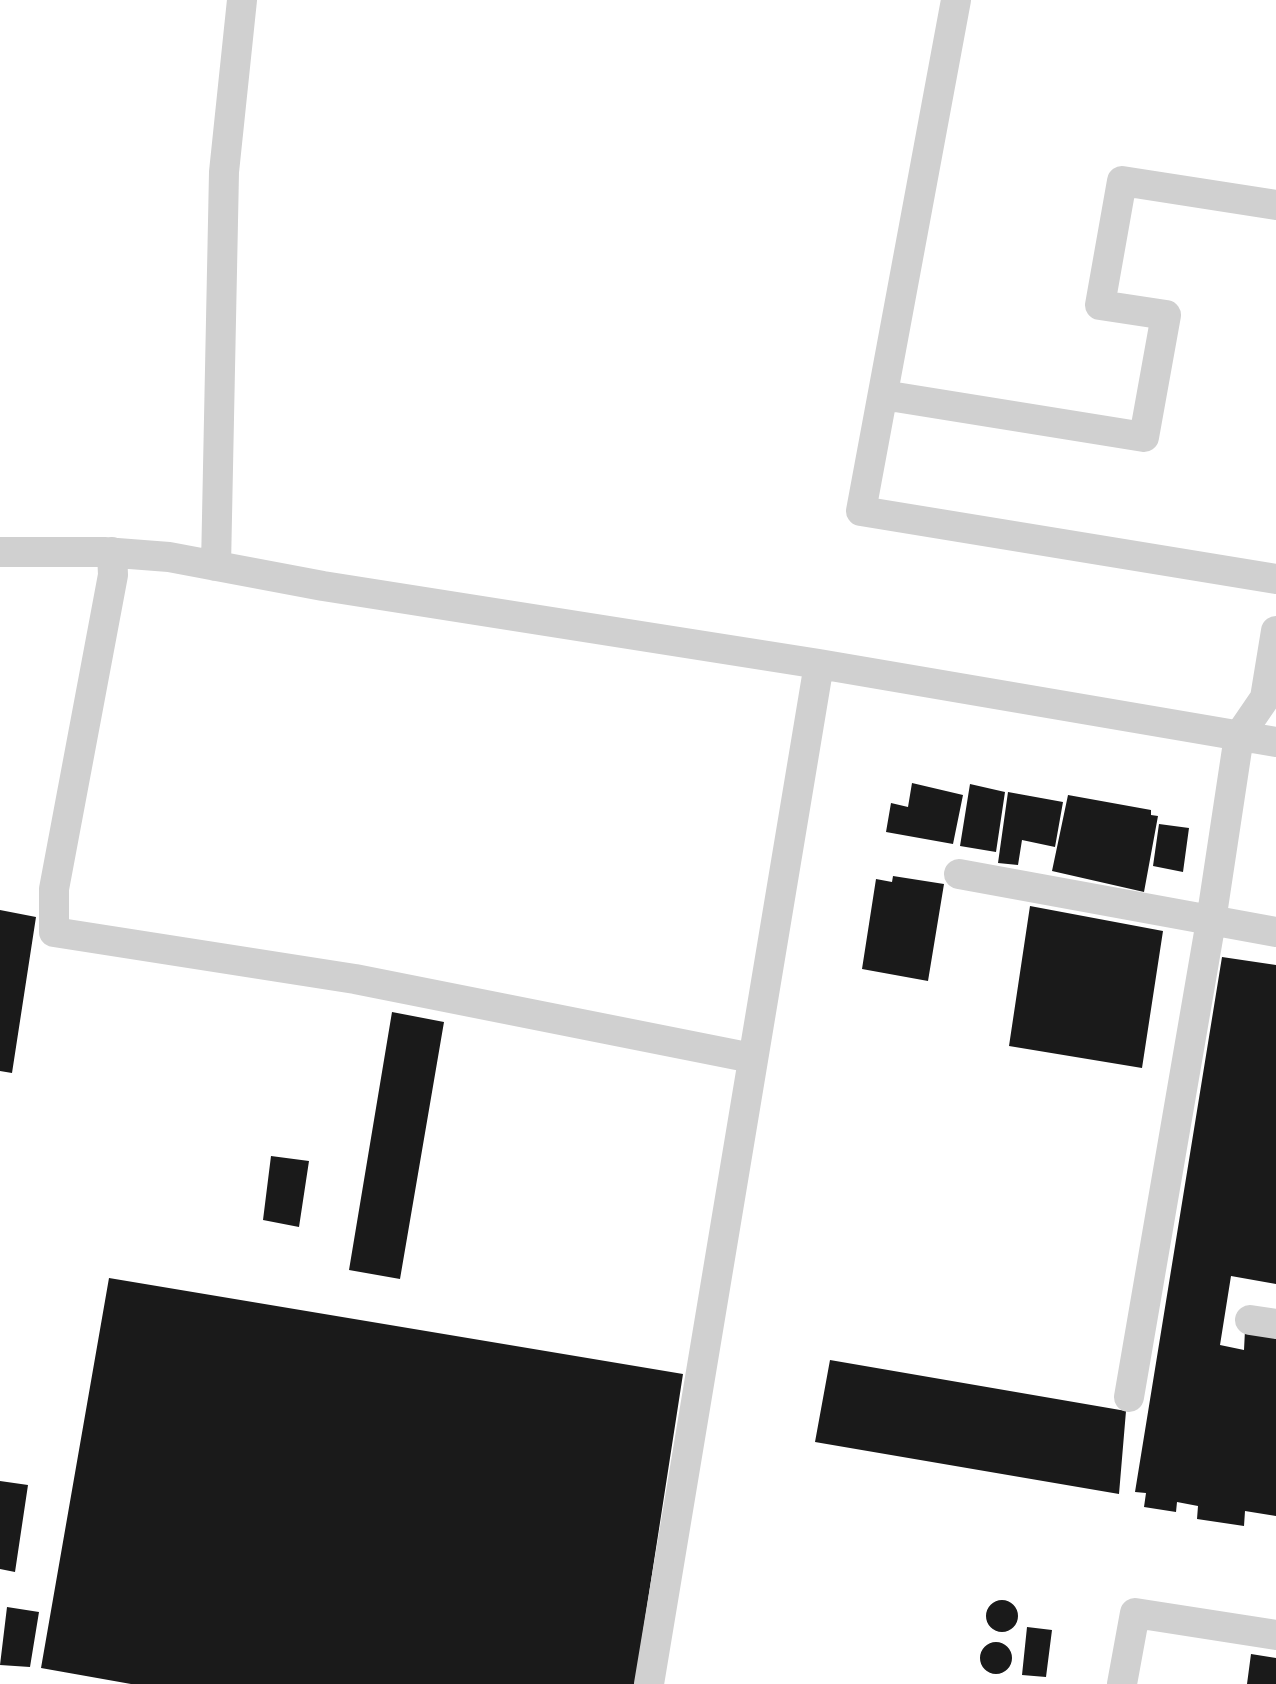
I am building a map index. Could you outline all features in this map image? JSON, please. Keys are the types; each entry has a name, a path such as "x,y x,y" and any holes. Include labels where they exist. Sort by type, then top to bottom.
{"street":[{"path":"216,566 224,172 242,0"},
{"path":"956,0 861,511 1276,579"},
{"path":"883,395 1144,437 1166,315 1100,305 1122,181 1276,205"},
{"path":"0,552 112,552 169,557 323,586 819,664 1276,742"},
{"path":"112,552 113,575 54,889 54,932 355,979 752,1058"},
{"path":"1129,1397 1211,921 1239,736 1265,698 1276,631"},
{"path":"649,1684 819,664"},
{"path":"959,874 1276,932"},
{"path":"1122,1684 1135,1613 1276,1635"}],"building":[{"path":"912,783 963,795 953,844 886,832 891,803 908,807"},
{"path":"970,784 1005,792 996,852 960,846"},
{"path":"1008,792 1063,802 1055,847 1022,840 1018,865 998,863"},
{"path":"1068,795 1151,810 1151,815 1158,816 1144,892 1052,871"},
{"path":"1159,824 1189,828 1183,872 1153,866"},
{"path":"893,876 944,884 928,981 862,969 876,879 892,882"},
{"path":"1030,906 1163,931 1142,1068 1009,1046"},
{"path":"0,910 36,917 12,1073 0,1071"},
{"path":"1222,957 1276,965 1276,1284 1231,1276 1220,1345 1244,1350 1245,1330 1276,1334 1276,1516 1245,1511 1244,1526 1197,1519 1198,1506 1177,1502 1176,1512 1144,1507 1146,1493 1135,1492"},
{"path":"392,1012 444,1022 400,1279 349,1270"},
{"path":"271,1156 309,1161 299,1227 263,1220"},
{"path":"109,1278 683,1374 635,1684 131,1684 41,1668"},
{"path":"830,1360 1126,1411 1119,1494 815,1442"},
{"path":"0,1481 28,1485 15,1572 0,1569"},
{"path":"1002,1600 1013,1605 1018,1616 1013,1627 1002,1632 991,1627 986,1616 991,1605"},
{"path":"7,1607 39,1612 30,1667 0,1665"},
{"path":"1027,1627 1052,1630 1046,1677 1022,1675"},
{"path":"996,1642 1007,1647 1012,1658 1007,1669 996,1674 985,1669 980,1658 985,1647"},
{"path":"1251,1654 1276,1658 1276,1684 1247,1684"}]}
